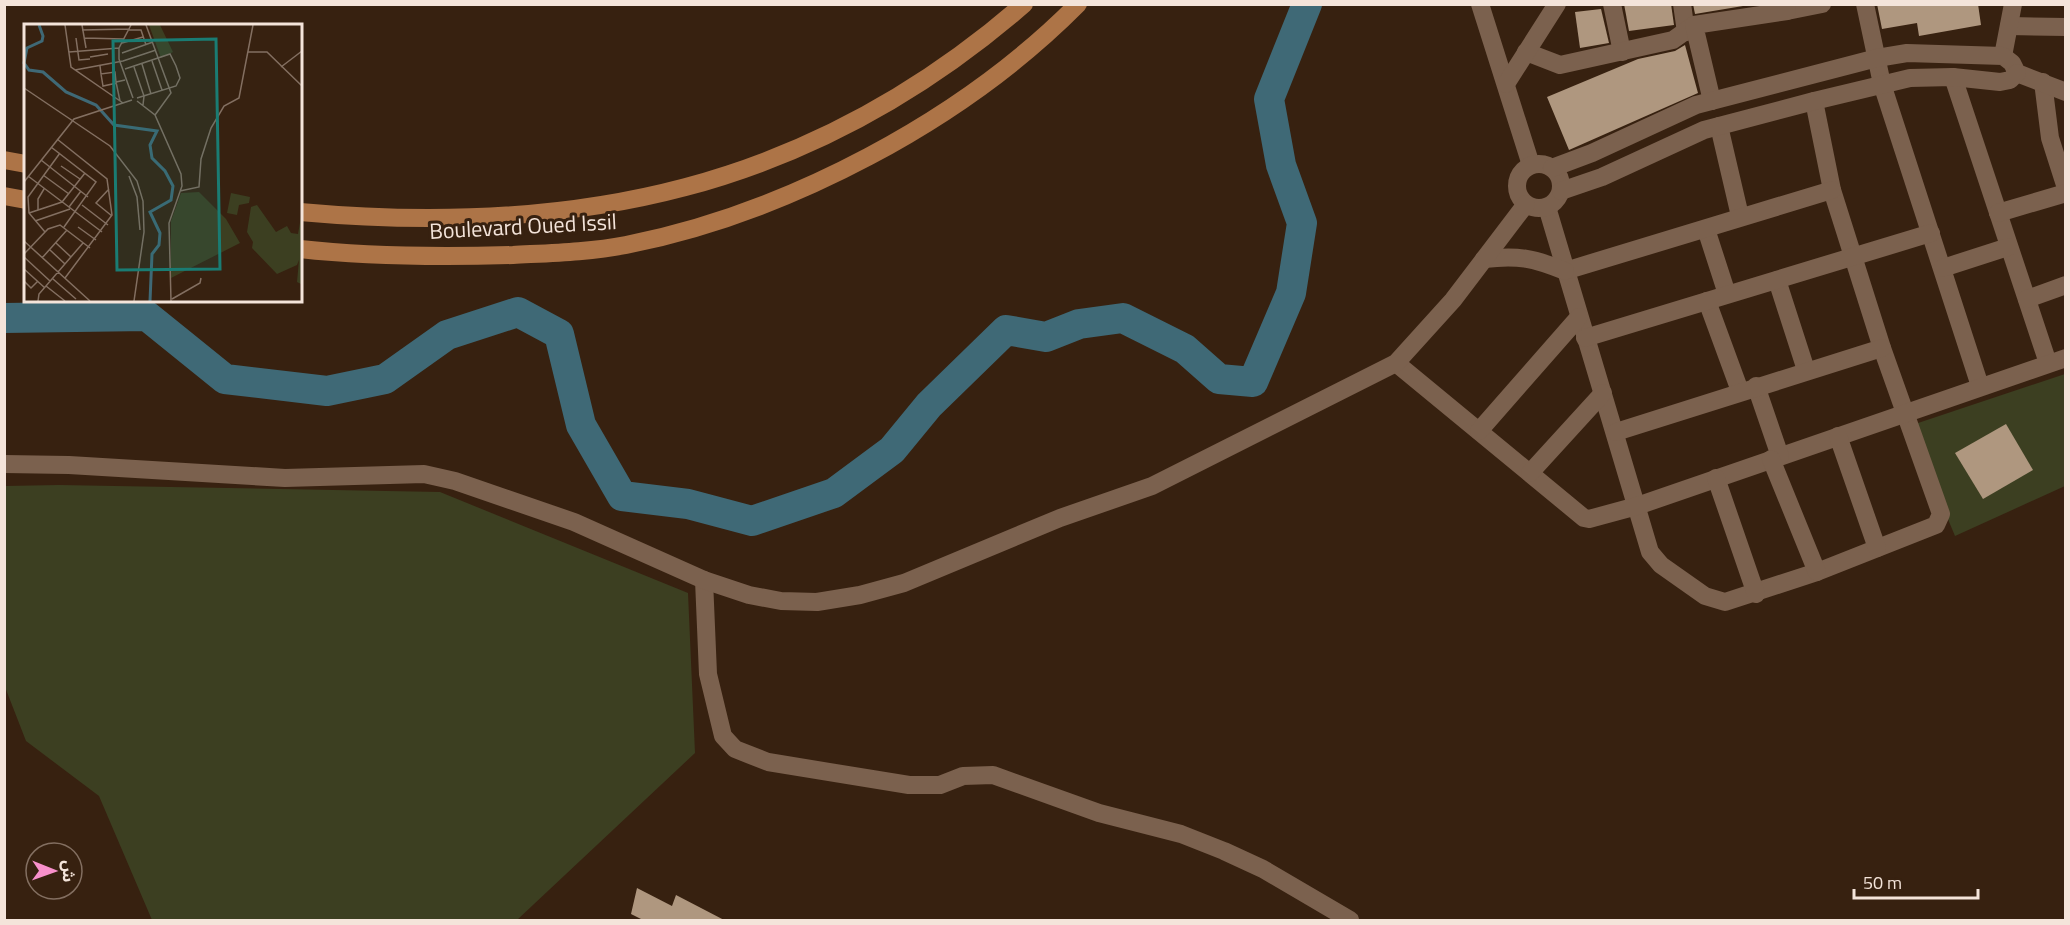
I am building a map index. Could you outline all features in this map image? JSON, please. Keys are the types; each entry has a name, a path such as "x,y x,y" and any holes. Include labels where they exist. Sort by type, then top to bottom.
{"main road":[{"name":"Boulevard Oued Issil","path":"302,212 374,219 510,216 614,204 690,188 726,177 793,151 854,122 956,58 991,33 1024,4"},
{"name":"Boulevard Oued Issil","path":"302,249 343,254 444,257 542,253 625,245 756,208 798,191 880,151 971,93 1044,39 1078,4"},
{"path":"4,160 24,164"},
{"path":"4,196 24,200"}],"street":[{"path":"1480,4 1531,165"},
{"path":"1506,84 1557,4"},
{"path":"1611,4 1622,52"},
{"path":"1682,4 1712,101"},
{"path":"1526,52 1560,65 1673,40 1690,28 1787,8 1822,4"},
{"path":"1865,4 1882,84 1980,386"},
{"path":"2003,56 2013,4"},
{"path":"2009,26 2066,27"},
{"path":"1552,168 1592,153 1696,105 1877,58 1906,53 2003,56 2012,63 2017,73 2066,92"},
{"path":"1561,191 1602,177 1704,130 1814,101 1910,78 1953,77 2000,82 2010,80 2017,73"},
{"path":"1953,77 2048,363"},
{"path":"2043,82 2050,138 2066,188"},
{"path":"1547,207 1650,552 1661,565 1705,596 1718,601 1732,601 1817,572 1936,525 1941,514 1882,348 1832,190 1814,101"},
{"path":"1719,126 1740,216"},
{"path":"1538,164 1552,168 1557,174 1561,191 1558,198 1547,207 1540,209 1526,204 1517,189 1520,174 1531,165 1538,164"},
{"path":"1484,259 1515,255 1539,260 1565,271 1706,229 1740,216 1832,190"},
{"path":"1998,213 2066,194"},
{"path":"4,464 69,465 285,478 424,474 455,480 574,522 704,580 749,595 782,601 805,601 860,595 904,583 1060,518 1152,486 1396,363 1424,334 1526,204"},
{"path":"1706,229 1727,294"},
{"path":"1585,338 1931,233"},
{"path":"1943,268 2008,247"},
{"path":"1777,280 1806,370"},
{"path":"2027,298 2066,285"},
{"path":"1707,301 1748,389 1817,572"},
{"path":"1479,431 1579,316"},
{"path":"1616,432 1806,370 1882,348"},
{"path":"1396,363 1584,518 1594,519 2066,358"},
{"path":"1530,473 1603,393"},
{"path":"1838,436 1877,548"},
{"path":"1716,478 1756,594"},
{"path":"704,580 708,674 717,715 723,736 735,749 752,758 839,774 927,786 940,785 974,774 993,775 1099,813 1181,834 1224,851 1263,869 1350,921"}],"green space":[{"path":"2065,374 2065,486 1955,536 1909,426"},
{"path":"5,486 440,492 688,593 695,753 517,920 152,920 99,796 26,741 5,687"}],"building":[{"path":"1624,4 1671,4 1674,25 1629,31"},
{"path":"1693,4 1755,4 1695,14"},
{"path":"1877,4 1978,4 1981,25 1919,36 1917,23 1882,29"},
{"path":"1601,9 1609,43 1580,48 1575,12"},
{"path":"1685,45 1698,93 1569,150 1547,97 1638,59 1675,51"},
{"path":"2006,424 2033,470 1983,499 1955,453"},
{"path":"637,888 672,906 676,895 726,921 645,921 631,914"}],"waterway":[{"path":"4,318 147,316 225,379 327,391 385,379 447,335 518,312 559,334 581,425 622,496 688,504 752,521 834,493 892,450 929,405 1006,330 1046,337 1079,324 1123,318 1185,349 1219,379 1253,382 1291,293 1302,223 1281,165 1269,99 1307,4"}]}
